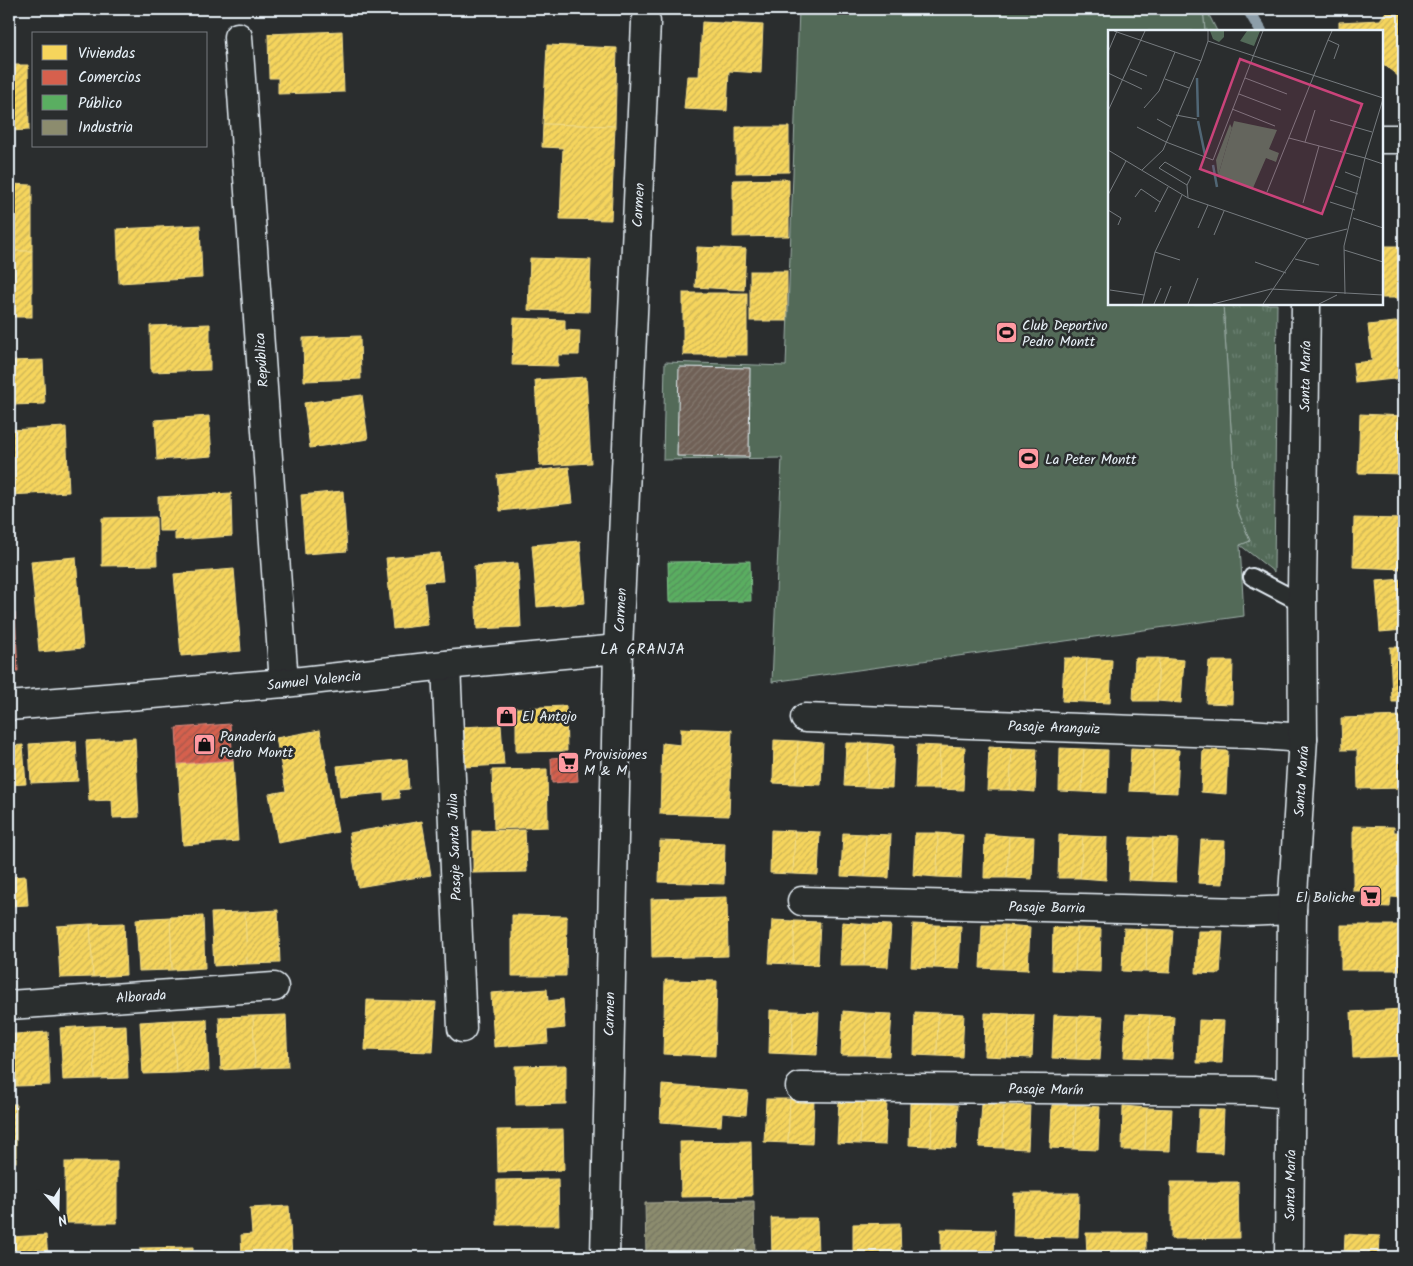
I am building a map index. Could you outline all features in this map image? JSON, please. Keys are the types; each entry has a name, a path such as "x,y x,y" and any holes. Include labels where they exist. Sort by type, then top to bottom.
{"street":[{"name":"Carmen","path":"605,1257 618,649 646,22"},
{"name":"República","path":"238,37 284,683"},
{"path":"1383,139 1404,139"},
{"name":"Santa María","path":"1290,1257 1292,910 1304,738 1302,603 1306,305"},
{"name":"Samuel Valencia","path":"9,706 284,683 446,665 618,649"},
{"name":"Pasaje Santa Julia","path":"446,665 462,1028"},
{"name":"Pasaje Aranguiz","path":"805,718 1249,734 1304,738"},
{"name":"Pasaje Barria","path":"802,901 1244,912 1292,910"},
{"name":"Alborada","path":"9,1006 274,987"},
{"name":"Pasaje Marín","path":"800,1087 1253,1091 1291,1094"}],"lane":[{"path":"1252,577 1302,603"}],"green space":[{"name":"La Peter Montt","path":"799,9 1203,9 1205,30 1108,30 1108,305 1223,305 1236,506 1250,541 1240,545 1244,616 772,682 782,458 663,460 665,362 786,366"},
{"path":"1203,9 1206,9 1216,30 1205,30"},
{"path":"1223,305 1277,305 1274,572 1240,545 1250,541 1236,506"}],"building: Viviendas":[{"path":"1388,9 1404,9 1404,81 1383,64 1383,30 1339,30 1339,22 1380,20"},
{"path":"702,22 763,25 761,73 729,71 727,111 684,109 687,76 699,76"},
{"path":"342,31 344,92 278,94 278,78 269,78 268,34"},
{"path":"547,45 617,48 615,126 543,124"},
{"path":"9,65 28,65 29,130 9,131"},
{"path":"543,124 615,126 611,220 560,219 563,148 542,147"},
{"path":"736,127 789,127 789,172 736,173"},
{"path":"789,179 789,236 733,237 733,180"},
{"path":"9,184 32,185 32,251 9,251"},
{"path":"200,225 202,278 119,283 117,229"},
{"path":"1383,246 1404,246 1404,298 1383,298"},
{"path":"697,247 746,249 744,290 695,287"},
{"path":"9,251 32,251 32,317 9,317"},
{"path":"530,258 591,260 589,312 528,310"},
{"path":"750,271 787,271 787,321 750,321"},
{"path":"683,293 747,293 747,355 683,355"},
{"path":"514,318 565,320 565,330 580,331 579,355 558,355 558,366 512,365"},
{"path":"1404,321 1404,378 1355,383 1353,363 1372,361 1368,325"},
{"path":"210,324 210,370 151,372 150,326"},
{"path":"360,336 361,379 304,381 303,338"},
{"path":"43,360 45,404 9,405 9,361"},
{"path":"586,377 591,463 540,466 535,380"},
{"path":"362,395 368,439 310,448 304,403"},
{"path":"1360,414 1404,416 1404,474 1358,473"},
{"path":"209,416 212,456 157,460 155,420"},
{"path":"66,427 69,492 9,495 9,430"},
{"path":"569,467 573,503 500,511 497,475"},
{"path":"343,491 347,551 305,554 301,495"},
{"path":"231,493 232,536 175,540 175,531 159,531 158,497"},
{"path":"156,517 157,565 102,566 102,518"},
{"path":"1354,518 1404,519 1404,569 1353,567"},
{"path":"580,541 585,603 537,607 532,545"},
{"path":"440,553 443,581 424,582 428,625 393,629 386,558"},
{"path":"76,557 83,648 39,652 31,561"},
{"path":"518,563 521,627 477,629 474,566"},
{"path":"234,569 241,651 181,656 174,574"},
{"path":"1404,579 1404,630 1380,632 1376,581"},
{"path":"1390,647 1404,647 1404,702 1392,702"},
{"path":"1064,658 1087,658 1085,702 1062,701"},
{"path":"1087,658 1112,660 1110,703 1085,702"},
{"path":"1135,658 1159,658 1157,701 1133,701"},
{"path":"1159,658 1184,660 1181,703 1157,701"},
{"path":"1209,661 1233,661 1232,704 1206,703"},
{"path":"566,706 567,751 516,752 516,708"},
{"path":"1404,716 1404,788 1358,789 1357,750 1342,750 1341,718"},
{"path":"501,725 504,765 464,767 462,727"},
{"path":"681,728 732,730 729,816 660,814 662,743 681,745"},
{"path":"320,730 338,832 278,843 269,794 286,791 276,738"},
{"path":"135,738 139,817 113,818 112,800 89,801 86,741"},
{"path":"774,740 798,741 796,784 773,783"},
{"path":"76,741 78,781 31,783 29,744"},
{"path":"798,741 823,743 821,785 796,784"},
{"path":"846,743 869,743 867,787 844,786"},
{"path":"869,743 894,745 892,788 867,787"},
{"path":"23,745 26,784 9,785 9,746"},
{"path":"917,745 940,746 938,789 915,789"},
{"path":"940,746 965,747 963,790 938,789"},
{"path":"989,747 1012,748 1010,790 987,790"},
{"path":"1012,748 1037,749 1035,792 1010,790"},
{"path":"1060,748 1084,749 1082,792 1059,791"},
{"path":"1131,748 1154,749 1152,792 1129,791"},
{"path":"1084,749 1108,750 1107,793 1082,792"},
{"path":"1154,749 1179,750 1177,793 1152,792"},
{"path":"1203,750 1228,751 1226,794 1201,792"},
{"path":"407,759 409,789 399,790 400,798 384,800 384,793 340,797 337,766"},
{"path":"233,760 238,841 183,845 178,764"},
{"path":"547,769 548,827 494,829 492,770"},
{"path":"422,821 431,875 358,887 349,833"},
{"path":"1353,826 1394,827 1394,832 1404,832 1404,898 1391,897 1390,907 1363,906 1363,891 1353,891"},
{"path":"525,830 527,872 473,873 473,831"},
{"path":"771,830 795,831 793,874 770,873"},
{"path":"795,831 820,832 818,875 793,874"},
{"path":"843,833 866,834 865,877 841,876"},
{"path":"915,833 938,833 937,877 913,875"},
{"path":"938,833 963,835 961,878 937,877"},
{"path":"866,834 891,835 889,878 865,877"},
{"path":"985,834 1009,836 1007,878 984,878"},
{"path":"1059,835 1083,836 1080,878 1058,878"},
{"path":"1009,836 1034,837 1032,879 1007,878"},
{"path":"1083,836 1107,837 1106,880 1080,878"},
{"path":"1130,837 1153,838 1151,881 1128,880"},
{"path":"1153,838 1178,839 1176,882 1151,881"},
{"path":"1201,840 1225,841 1223,884 1198,883"},
{"path":"660,841 725,843 724,884 659,882"},
{"path":"26,876 28,905 9,906 9,877"},
{"path":"727,897 728,956 652,958 651,899"},
{"path":"278,910 280,963 247,964 245,912"},
{"path":"245,912 247,964 214,966 211,913"},
{"path":"512,915 567,916 566,976 512,976"},
{"path":"203,916 205,968 172,970 170,917"},
{"path":"170,917 172,970 139,971 136,919"},
{"path":"772,920 795,921 793,964 769,963"},
{"path":"795,921 820,922 818,965 793,964"},
{"path":"842,922 866,924 864,966 840,966"},
{"path":"124,923 126,975 93,977 90,924"},
{"path":"90,924 93,977 60,978 57,926"},
{"path":"866,924 891,925 888,967 864,966"},
{"path":"913,924 936,925 934,968 911,967"},
{"path":"936,925 961,926 959,969 934,968"},
{"path":"982,925 1005,925 1003,969 980,968"},
{"path":"1005,925 1030,927 1028,970 1003,969"},
{"path":"1341,925 1399,925 1400,970 1341,970"},
{"path":"1053,927 1077,928 1075,971 1052,970"},
{"path":"1077,928 1101,929 1100,972 1075,971"},
{"path":"1124,928 1147,929 1146,972 1122,971"},
{"path":"1147,929 1173,930 1170,973 1146,972"},
{"path":"1198,931 1223,931 1220,974 1196,973"},
{"path":"665,980 717,981 715,1056 663,1054"},
{"path":"547,989 548,1001 563,999 565,1028 547,1030 548,1043 494,1047 491,993"},
{"path":"367,1000 436,1002 433,1052 365,1050"},
{"path":"1402,1009 1404,1056 1353,1058 1351,1012"},
{"path":"770,1010 793,1011 792,1054 769,1053"},
{"path":"793,1011 819,1012 817,1055 792,1054"},
{"path":"843,1011 866,1013 865,1055 841,1055"},
{"path":"915,1012 938,1013 937,1056 914,1055"},
{"path":"866,1013 892,1014 889,1056 865,1055"},
{"path":"938,1013 964,1014 962,1057 937,1056"},
{"path":"985,1013 1009,1014 1007,1057 984,1056"},
{"path":"1009,1014 1034,1015 1032,1058 1007,1057"},
{"path":"1126,1014 1150,1015 1148,1058 1124,1057"},
{"path":"286,1015 288,1067 255,1068 253,1016"},
{"path":"1054,1015 1078,1016 1076,1059 1052,1058"},
{"path":"1150,1015 1174,1016 1172,1059 1148,1058"},
{"path":"253,1016 255,1068 221,1070 219,1017"},
{"path":"1078,1016 1103,1017 1100,1060 1076,1059"},
{"path":"207,1019 209,1071 176,1073 173,1020"},
{"path":"173,1020 176,1073 143,1074 140,1022"},
{"path":"1199,1020 1224,1021 1222,1063 1197,1063"},
{"path":"126,1025 128,1078 95,1079 93,1026"},
{"path":"93,1026 95,1079 63,1080 60,1028"},
{"path":"48,1032 50,1085 17,1086 15,1034"},
{"path":"9,1034 15,1034 17,1086 9,1087"},
{"path":"566,1065 566,1104 516,1105 515,1066"},
{"path":"662,1085 748,1091 746,1115 722,1113 721,1126 660,1122"},
{"path":"766,1099 790,1099 788,1143 764,1142"},
{"path":"790,1099 814,1101 812,1144 788,1143"},
{"path":"839,1100 862,1100 860,1144 837,1143"},
{"path":"862,1100 887,1102 885,1145 860,1144"},
{"path":"910,1103 933,1103 931,1146 909,1145"},
{"path":"933,1103 958,1105 956,1148 931,1146"},
{"path":"9,1104 16,1104 16,1162 9,1162"},
{"path":"982,1104 1004,1105 1003,1148 979,1147"},
{"path":"1004,1105 1030,1106 1028,1149 1003,1148"},
{"path":"1052,1105 1076,1105 1074,1149 1050,1148"},
{"path":"1076,1105 1100,1107 1098,1150 1074,1149"},
{"path":"1123,1106 1147,1108 1145,1150 1122,1150"},
{"path":"1147,1108 1172,1109 1170,1151 1145,1150"},
{"path":"1199,1109 1224,1110 1222,1153 1197,1152"},
{"path":"563,1129 564,1170 498,1172 497,1130"},
{"path":"751,1141 752,1196 681,1197 680,1142"},
{"path":"65,1162 117,1162 117,1223 65,1223"},
{"path":"558,1179 559,1225 497,1225 497,1180"},
{"path":"1171,1182 1238,1182 1239,1238 1171,1239"},
{"path":"1014,1193 1079,1193 1078,1237 1013,1236"},
{"path":"289,1206 292,1257 242,1257 241,1235 252,1234 250,1208"},
{"path":"771,1218 817,1218 818,1257 772,1257"},
{"path":"900,1223 901,1257 853,1257 853,1224"},
{"path":"941,1229 995,1230 994,1257 941,1257"},
{"path":"1086,1233 1146,1233 1146,1257 1087,1257"},
{"path":"1345,1234 1380,1236 1379,1257 1344,1257"},
{"path":"46,1235 48,1257 9,1257 9,1237"},
{"path":"193,1247 193,1257 140,1257 140,1248"}],"building: Comercios":[{"path":"9,613 15,613 18,671 9,671"},
{"name":"Panadería Pedro Montt","path":"230,724 233,760 178,764 176,728"},
{"path":"576,756 578,781 552,783 551,758"}],"building: Público":[{"path":"750,561 751,601 669,602 668,562"}],"building: Industria":[{"path":"754,1201 755,1257 646,1257 645,1203"}],"building: Otros":[{"path":"679,367 750,368 749,457 677,456"}],"waterway":[{"path":"1248,9 1260,30"}],"place":[{"name":"Club Deportivo Pedro Montt","path":"1006,333"},
{"name":"La Peter Montt","path":"1029,459"},
{"name":"El Antojo","path":"506,716"},
{"name":"Panadería Pedro Montt","path":"204,744"},
{"name":"Provisiones M & M","path":"568,762"},
{"name":"El Boliche","path":"1371,897"}],"district":[{"name":"LA GRANJA","path":"643,649"}]}
